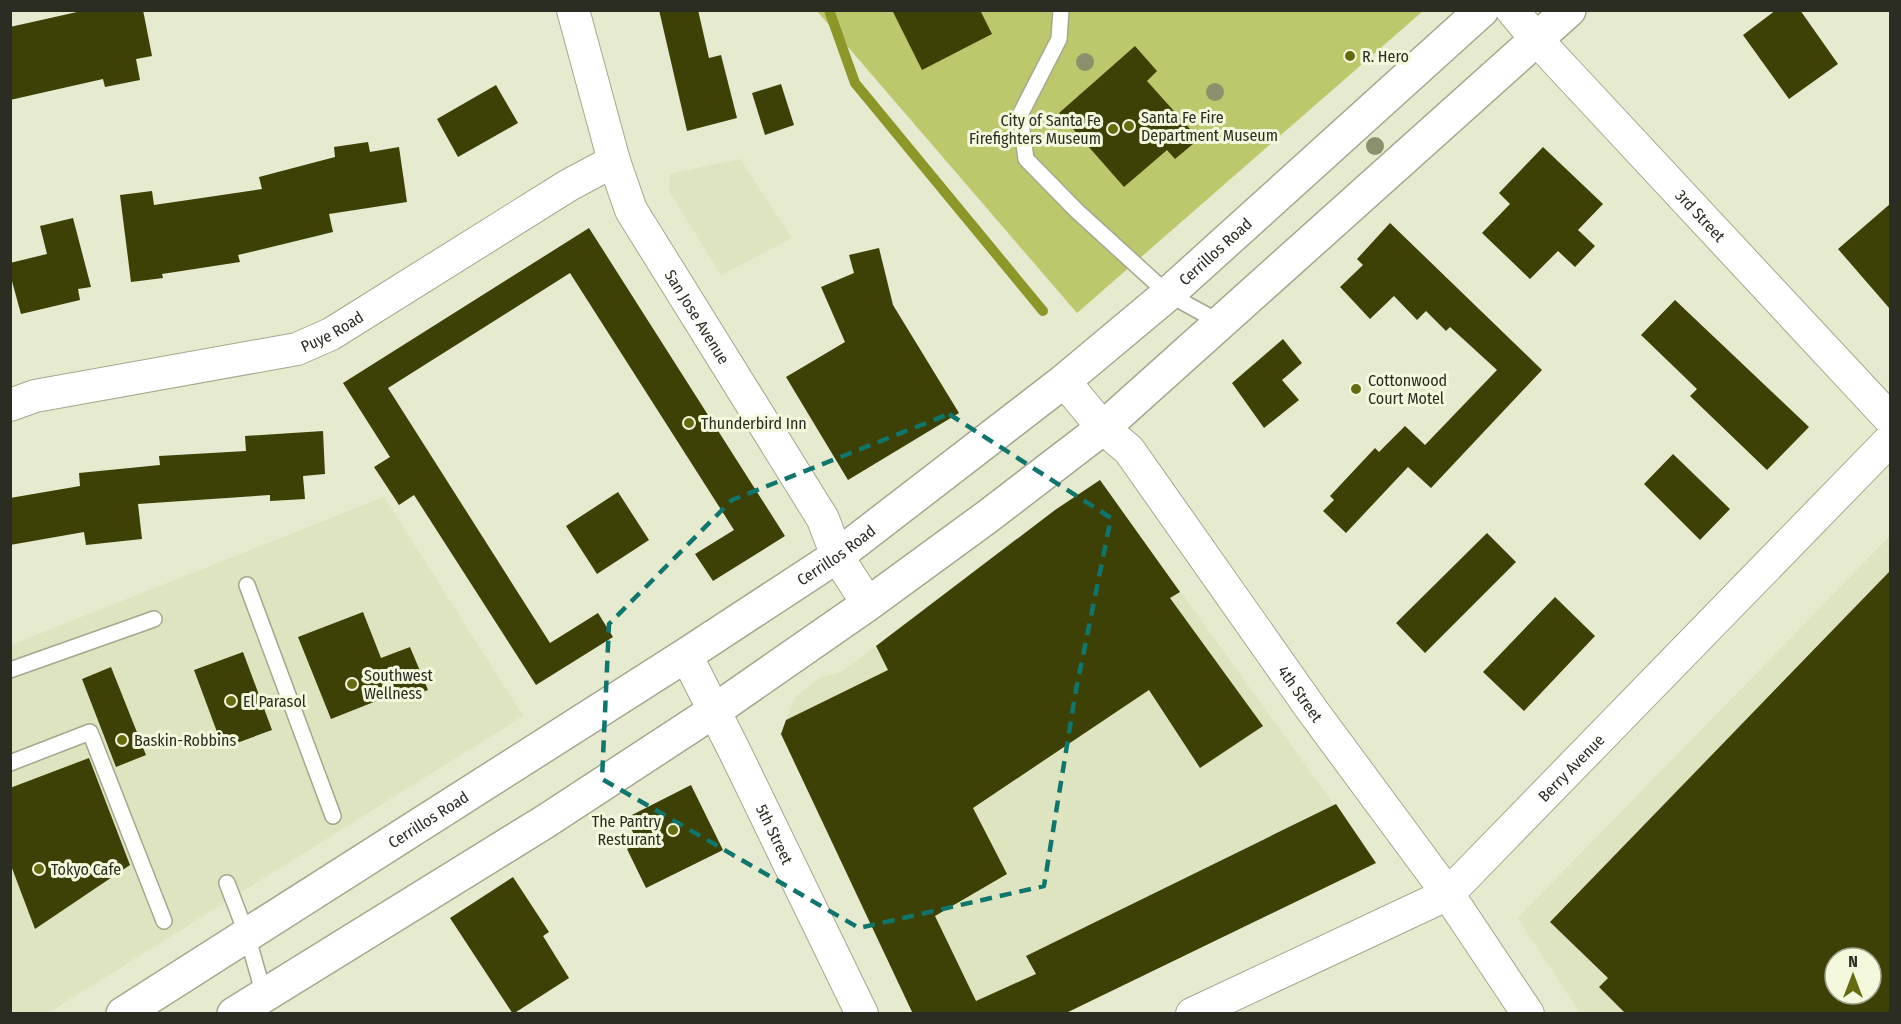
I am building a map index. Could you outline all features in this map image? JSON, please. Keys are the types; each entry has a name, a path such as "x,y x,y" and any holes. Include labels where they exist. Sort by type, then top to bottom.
{"main road":[{"name":"Cerrillos Road","path":"123,1014 686,655 837,556 1064,381 1168,294 1482,10"},
{"path":"234,1014 546,821 714,711 868,604 987,517 1103,428 1569,10"}],"street":[{"name":"San Jose Avenue","path":"573,10 614,161 631,210 824,519 837,556 868,604"},
{"name":"3rd Street","path":"1512,10 1537,40 1890,419"},
{"name":"Puye Road","path":"10,405 35,396 297,349 331,334 568,185 614,161"},
{"name":"4th Street","path":"1064,381 1103,428 1129,450 1312,710 1448,894 1528,1014"},
{"name":"Berry Avenue","path":"1199,1012 1448,894 1890,440"},
{"name":"5th Street","path":"686,655 862,1014"}],"lane":[{"path":"1061,10 1059,39 1020,116 1026,159 1077,212 1168,294 1221,323"},
{"path":"247,585 333,816"},
{"path":"10,670 154,619"},
{"path":"10,763 90,732 164,921"},
{"path":"227,883 247,935 264,994"}],"highlighted area":[{"path":"949,414 1111,518 1076,690 1044,886 859,928 602,779 609,624 732,500"}],"shaded area":[{"path":"740,159 792,238 721,275 669,191 670,174"},
{"path":"1100,480 1376,863 1064,1013 913,1013 781,734 795,697 822,677 841,672"},
{"path":"384,497 523,716 48,1013 11,1014 11,645"},
{"path":"1890,536 1890,1013 1580,1013 1518,918"}],"green space":[{"path":"817,11 1423,11 1077,313"}],"building":[{"path":"86,10 143,10 152,56 136,59 140,80 105,87 103,79 10,100 10,27"},
{"path":"659,10 698,10 709,58 721,55 737,118 687,131"},
{"path":"892,10 980,10 992,34 922,70"},
{"path":"1776,10 1800,10 1838,64 1789,99 1743,35"},
{"name":"Santa Fe Fire Department Museum","path":"1135,46 1157,71 1147,81 1199,139 1175,159 1167,150 1124,187 1059,113"},
{"path":"781,84 794,125 765,135 752,93"},
{"path":"496,85 518,123 458,157 437,119"},
{"path":"368,142 370,152 399,147 407,202 329,214 333,232 238,255 240,262 162,274 163,278 131,282 120,195 152,191 154,205 262,189 259,177 335,157 334,147"},
{"path":"1543,147 1603,204 1578,230 1595,246 1575,267 1558,251 1530,279 1482,233 1510,204 1499,193"},
{"path":"1890,204 1890,309 1838,249"},
{"path":"73,218 91,287 78,289 80,300 21,314 10,274 10,263 47,254 40,226"},
{"path":"1390,223 1542,370 1431,488 1408,467 1346,533 1323,511 1334,500 1330,496 1375,448 1379,452 1405,426 1425,445 1497,370 1450,327 1446,331 1426,311 1417,320 1394,296 1370,319 1340,287 1363,265 1357,259"},
{"name":"Thunderbird Inn","path":"589,228 785,536 713,581 695,554 734,530 570,273 388,388 550,643 598,613 613,637 536,685 414,495 399,505 374,467 390,457 343,383"},
{"path":"879,248 893,305 959,413 848,480 786,377 845,342 821,287 854,273 849,255"},
{"path":"1675,300 1809,427 1767,470 1690,396 1697,389 1641,335"},
{"path":"1283,339 1302,363 1282,380 1299,400 1264,428 1232,383"},
{"path":"323,431 325,474 303,476 305,499 270,501 270,495 138,504 142,539 86,545 84,532 10,545 10,498 80,486 79,473 160,465 159,456 246,451 245,436"},
{"path":"1673,454 1730,509 1700,540 1644,484"},
{"path":"1100,480 1180,592 1170,598 1263,726 1200,768 1149,690 973,808 1007,874 935,916 976,1001 1036,974 1026,956 1336,804 1376,863 1064,1014 913,1014 781,734 786,720 888,670 876,646 1055,510"},
{"path":"618,492 649,540 597,574 566,526"},
{"path":"1487,533 1516,562 1425,653 1396,623"},
{"path":"1890,571 1890,1014 1626,1014 1599,987 1608,978 1550,922"},
{"path":"1555,597 1595,636 1524,711 1483,672"},
{"path":"363,612 381,658 410,647 428,690 402,700 399,692 331,719 298,637"},
{"path":"243,652 272,730 223,748 194,670"},
{"path":"111,667 146,755 116,767 82,679"},
{"path":"89,758 130,865 35,929 10,863 10,788"},
{"name":"The Pantry Resturant","path":"691,785 723,850 646,888 627,849 638,843 626,818"},
{"path":"513,877 549,932 543,936 569,978 513,1014 450,918"}],"waterway":[{"path":"829,10 855,83 1043,311"}],"place":[{"name":"R. Hero","path":"1350,56"},
{"name":"Santa Fe Fire Department Museum","path":"1129,126"},
{"name":"City of Santa Fe Firefighters Museum","path":"1113,129"},
{"name":"Cottonwood Court Motel","path":"1356,389"},
{"name":"Thunderbird Inn","path":"689,423"},
{"name":"Southwest Wellness","path":"352,684"},
{"name":"El Parasol","path":"231,701"},
{"name":"Baskin-Robbins","path":"122,740"},
{"name":"The Pantry Resturant","path":"673,830"},
{"name":"Tokyo Cafe","path":"39,869"}]}
